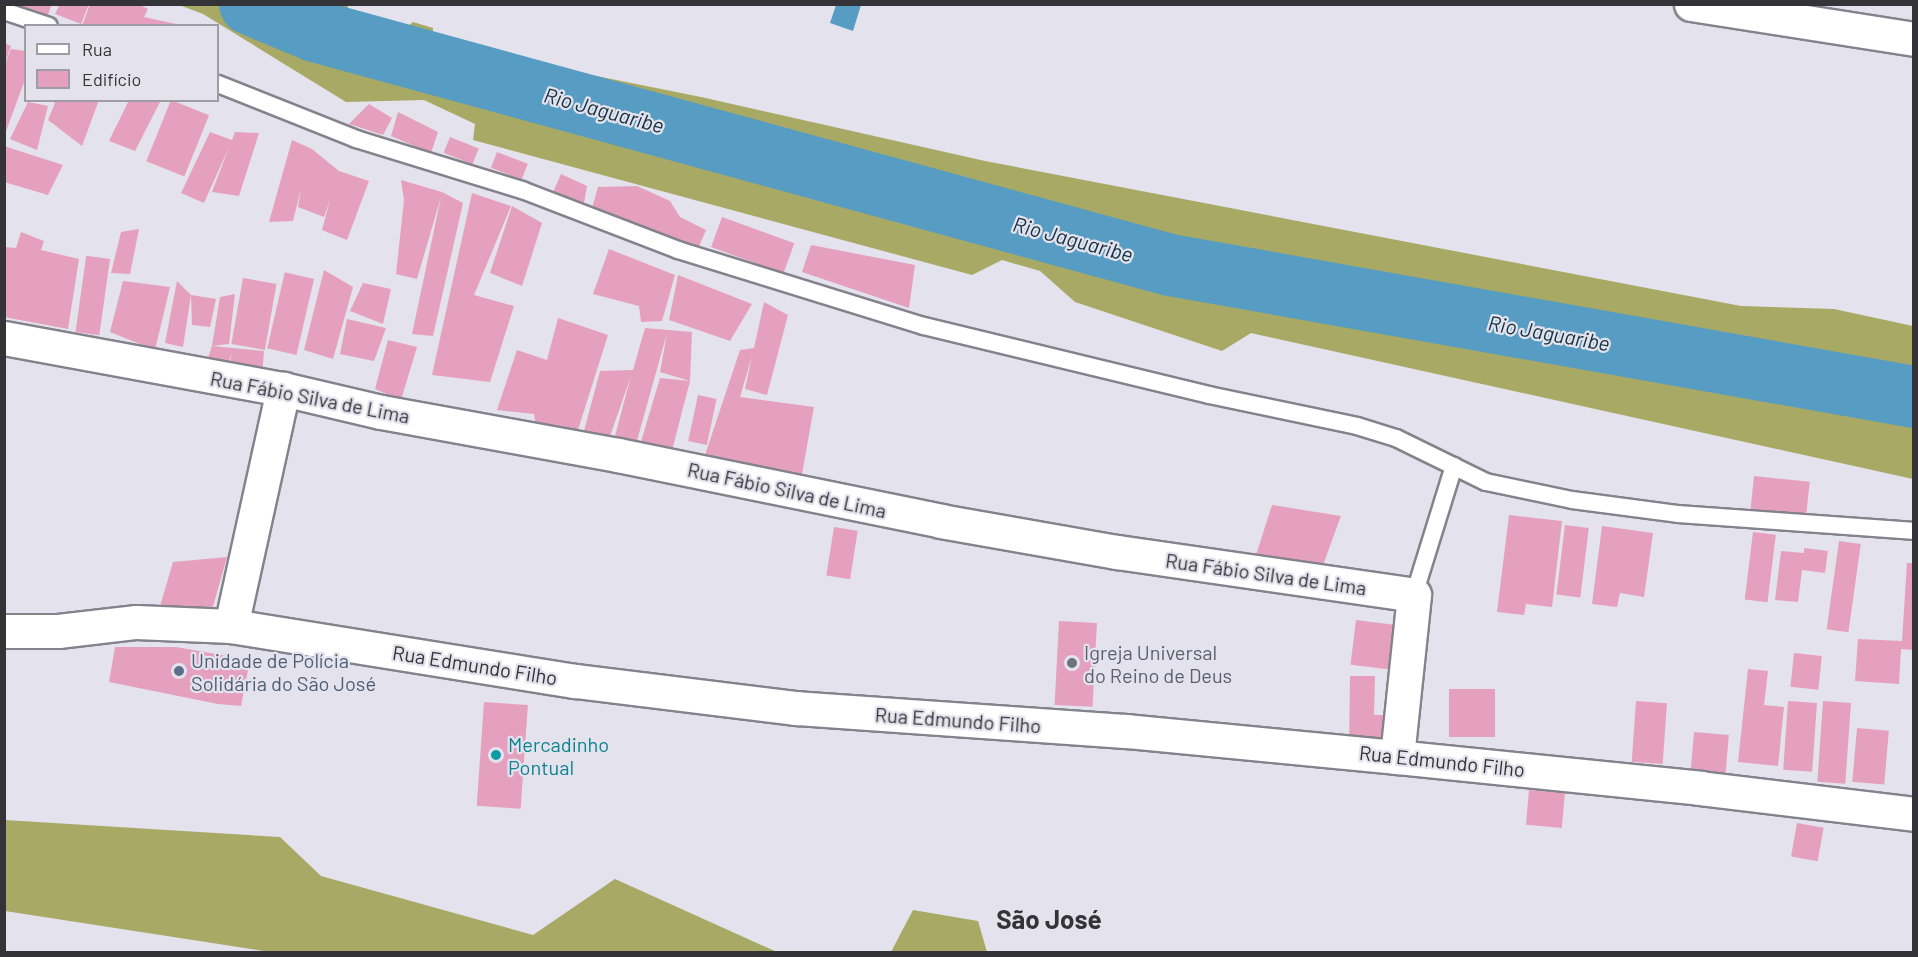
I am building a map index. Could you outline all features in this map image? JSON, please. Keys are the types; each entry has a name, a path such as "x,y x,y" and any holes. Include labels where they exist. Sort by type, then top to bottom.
{"street":[{"path":"1691,4 1914,39"},
{"name":"Rua Fábio Silva de Lima","path":"4,338 283,389 381,412 618,454 941,521 1116,552 1414,595"},
{"path":"231,626 283,389"},
{"path":"1397,757 1414,595"},
{"name":"Rua Edmundo Filho","path":"4,631 58,631 136,622 231,626 575,681 796,708 1126,731 1700,788 1914,814"}],"lane":[{"path":"4,11 43,24"},
{"path":"219,84 356,139 522,190 678,250 901,319 1209,395 1357,426 1396,438 1486,482 1572,500 1679,514 1914,531"},
{"path":"1414,595 1454,466"}],"green space":[{"path":"179,5 348,5 347,19 390,41 413,22 433,28 432,41 467,50 701,97 985,161 1741,306 1834,309 1913,326 1913,479 1251,333 1222,351 1075,302 1040,271 1002,260 972,275 473,140 475,124 424,100 346,102 203,14"},
{"path":"5,820 280,837 321,876 533,935 615,879 777,952 270,952 5,911"},
{"path":"913,910 978,921 987,952 891,952"}],"water":[{"path":"836,5 861,5 853,31 830,23"}],"building":[{"path":"22,4 52,4 46,20 20,10"},
{"path":"60,4 89,4 81,24 55,14"},
{"path":"90,4 138,4 148,9 144,17 176,24 83,24"},
{"path":"4,43 11,46 5,63 4,62"},
{"path":"11,49 24,51 24,82 5,134 4,66"},
{"path":"28,102 48,106 37,150 10,139"},
{"path":"53,102 98,102 82,146 48,120 55,103"},
{"path":"128,102 160,102 135,151 109,141"},
{"path":"170,102 176,102 209,115 184,177 146,161"},
{"path":"369,104 392,118 383,135 349,124"},
{"path":"398,112 438,132 431,153 391,136"},
{"path":"210,132 232,140 235,132 259,133 239,196 212,192 229,147 204,203 181,193"},
{"path":"450,137 479,149 472,164 444,153"},
{"path":"292,140 312,149 339,171 369,181 347,240 322,230 330,200 324,217 298,207 301,189 293,221 269,222"},
{"path":"4,146 63,165 48,195 4,182"},
{"path":"497,152 528,164 522,180 491,168"},
{"path":"561,174 587,186 583,209 551,197"},
{"path":"401,180 442,192 463,203 433,336 412,334 441,197 417,279 396,274 404,200"},
{"path":"637,186 670,201 680,217 706,230 698,249 592,208 598,187"},
{"path":"472,193 511,206 474,295 514,306 490,382 432,375"},
{"path":"512,206 542,223 522,286 490,273"},
{"path":"722,217 794,243 783,273 711,247"},
{"path":"139,229 130,274 111,273 121,232"},
{"path":"21,232 44,241 41,250 79,259 68,329 4,317 4,247 16,248"},
{"path":"811,245 915,265 909,308 802,272"},
{"path":"609,249 675,275 662,321 641,322 639,306 593,294"},
{"path":"86,256 110,259 99,335 76,332"},
{"path":"324,270 353,287 333,359 304,350"},
{"path":"285,272 314,279 296,355 267,348"},
{"path":"678,275 752,304 730,341 669,320"},
{"path":"243,278 276,284 265,350 231,344"},
{"path":"123,281 170,287 155,350 110,332"},
{"path":"177,281 191,295 183,347 165,343"},
{"path":"363,283 391,289 383,324 350,311"},
{"path":"235,294 229,344 212,346 220,297"},
{"path":"191,295 216,299 210,327 192,325"},
{"path":"764,302 788,315 767,395 745,389 752,356 740,397 814,407 800,485 700,470 740,350 754,348"},
{"path":"558,318 608,335 577,433 536,426 534,414 497,410 517,350 547,360"},
{"path":"347,319 386,328 374,361 340,354"},
{"path":"645,328 692,332 690,381 660,372 667,333 633,455 611,451 631,376 609,439 584,431 600,371 633,370"},
{"path":"388,340 417,347 401,400 375,389"},
{"path":"212,346 264,351 262,376 228,369 232,353 224,373 205,367"},
{"path":"660,378 690,381 669,462 637,455"},
{"path":"698,395 717,399 707,445 688,441"},
{"path":"1754,476 1810,482 1806,521 1750,515"},
{"path":"1272,505 1341,516 1319,576 1256,555"},
{"path":"1509,515 1562,521 1552,607 1526,604 1524,615 1497,612"},
{"path":"1565,525 1589,528 1580,597 1556,594"},
{"path":"1602,526 1653,533 1644,597 1620,593 1617,607 1592,604"},
{"path":"834,527 858,531 850,579 826,575"},
{"path":"1753,532 1776,535 1768,602 1745,599"},
{"path":"1839,541 1861,544 1848,632 1827,629"},
{"path":"1804,548 1828,551 1825,573 1802,570 1798,602 1775,600 1781,551 1804,553"},
{"path":"227,557 210,617 158,613 173,562"},
{"path":"1907,563 1914,563 1914,650 1901,649 1899,684 1855,681 1858,639 1902,641"},
{"path":"1356,620 1394,625 1388,669 1351,665"},
{"name":"Igreja Universal do Reino de Deus","path":"1059,621 1097,623 1093,707 1055,705"},
{"name":"Unidade de Polícia Solidária do São José","path":"115,647 176,647 250,660 241,706 218,704 109,682"},
{"path":"1794,653 1822,656 1818,690 1790,687"},
{"path":"1748,669 1768,671 1764,705 1784,707 1778,766 1738,762"},
{"path":"1350,676 1375,676 1374,715 1392,715 1391,750 1349,750"},
{"path":"1449,689 1495,689 1495,737 1449,737"},
{"path":"1636,701 1667,703 1663,764 1632,762"},
{"path":"1788,701 1817,703 1812,772 1783,770"},
{"path":"1823,701 1851,703 1845,784 1817,782"},
{"name":"Mercadinho Pontual","path":"484,702 528,705 521,809 477,806"},
{"path":"1857,728 1889,731 1884,785 1852,782"},
{"path":"1694,732 1729,735 1726,773 1691,770"},
{"path":"1529,790 1565,793 1562,828 1526,825"},
{"path":"1797,823 1824,828 1818,861 1791,856"}],"waterway":[{"name":"Rio Jaguaribe","path":"250,4 315,31 1170,265 1914,397"}],"place":[{"name":"Igreja Universal do Reino de Deus","path":"1072,663"},
{"name":"Unidade de Polícia Solidária do São José","path":"179,671"},
{"name":"Mercadinho Pontual","path":"496,755"}],"district":[{"name":"São José","path":"1049,919"}]}
